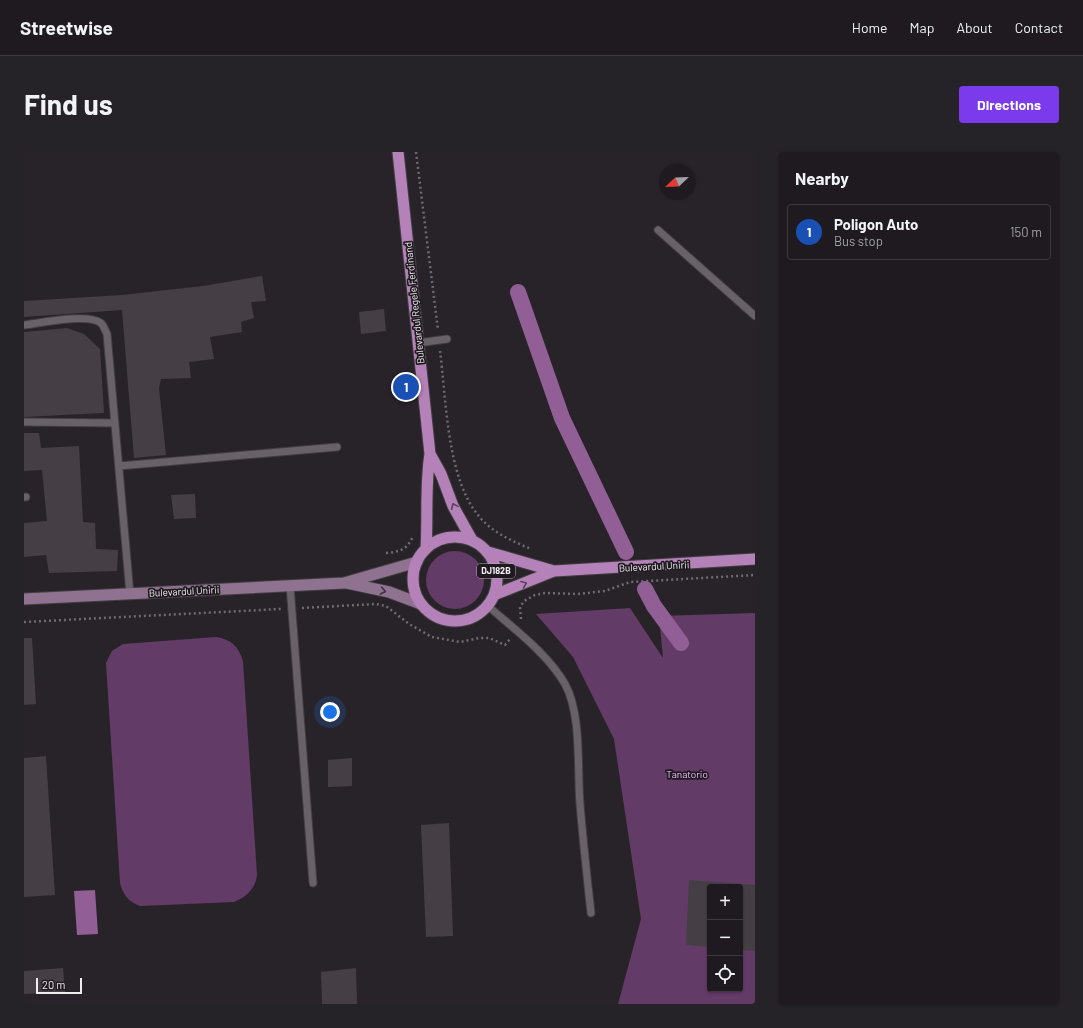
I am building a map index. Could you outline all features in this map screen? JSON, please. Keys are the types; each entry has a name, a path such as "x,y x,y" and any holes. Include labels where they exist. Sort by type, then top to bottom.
{"main road":[{"name":"Bulevardul Regele Ferdinand","path":"398,152 430,454 427,476 428,511 426,550"},
{"name":"Bulevardul Regele Ferdinand","path":"430,454 441,474 453,506 472,540"},
{"name":"DJ182B","path":"452,537 472,540 488,552 494,562 497,573 497,584 494,595 488,606 470,619 449,621 438,618 421,604 414,588 413,579 417,562 426,550 443,539 452,537"},
{"name":"Bulevardul Unirii","path":"488,552 554,571 647,567 755,559"},
{"name":"Bulevardul Unirii","path":"24,599 344,583 417,562"},
{"name":"Bulevardul Unirii","path":"494,595 554,571"},
{"name":"Bulevardul Unirii","path":"344,583 389,592 421,604"}],"lane":[{"path":"658,230 755,316"},
{"path":"24,325 84,319 95,320 102,324 107,334 130,594"},
{"path":"418,343 447,339"},
{"path":"24,422 115,423"},
{"path":"119,466 337,447"},
{"path":"290,586 313,884"},
{"path":"488,606 553,667 565,684 573,703 578,745 580,803 591,913"}],"path":[{"path":"416,152 439,338"},
{"path":"440,346 450,438 456,470 470,505 489,527 507,539 531,549"},
{"path":"386,553 400,552 406,547 414,533"},
{"path":"24,622 376,604 386,606 422,632 432,637 447,641 460,642 479,638 489,638 505,645 523,624 520,616 520,607 524,602 535,595 545,593 578,594 605,591 630,582 755,575"}],"green space":[{"path":"455,551 471,556 479,564 484,580 479,596 471,604 455,609 439,604 431,596 426,580 431,564 439,556"},
{"name":"Tanatorio","path":"630,608 663,658 659,616 755,613 755,1004 618,1004 641,919 614,739 573,657 536,614"},
{"path":"216,637 234,644 243,661 257,875 256,880 250,892 243,898 234,902 140,906 127,898 120,883 106,663 112,651 123,644"}],"shaded area":[{"path":"95,890 98,934 77,935 74,891"}],"building":[{"path":"262,276 266,301 251,302 254,318 241,322 242,332 210,337 214,359 189,362 191,378 161,379 159,388 166,455 134,458 122,310 24,317 24,301 122,295 203,286"},
{"path":"384,309 386,331 361,334 359,312"},
{"path":"67,328 84,334 100,349 104,413 24,417 24,332"},
{"path":"24,433 39,433 41,448 79,446 83,522 95,523 96,549 118,550 117,571 49,573 46,555 24,557 24,523 47,521 42,470 24,471"},
{"path":"195,494 196,518 174,519 171,495"},
{"path":"24,638 32,638 36,704 24,705"},
{"path":"46,756 55,895 24,897 24,758"},
{"path":"352,758 352,786 328,787 328,760"},
{"path":"449,823 453,936 426,937 421,825"},
{"path":"689,880 742,884 707,884 707,947 686,945"},
{"path":"743,884 755,885 755,951 743,950"},
{"path":"63,968 65,992 24,994 24,971"},
{"path":"356,968 357,1004 322,1004 321,972"}],"waterway":[{"path":"518,292 562,418 626,552"},
{"path":"645,589 654,606 681,643"}],"place":[{"name":"Poligon Auto","path":"406,387"}]}
